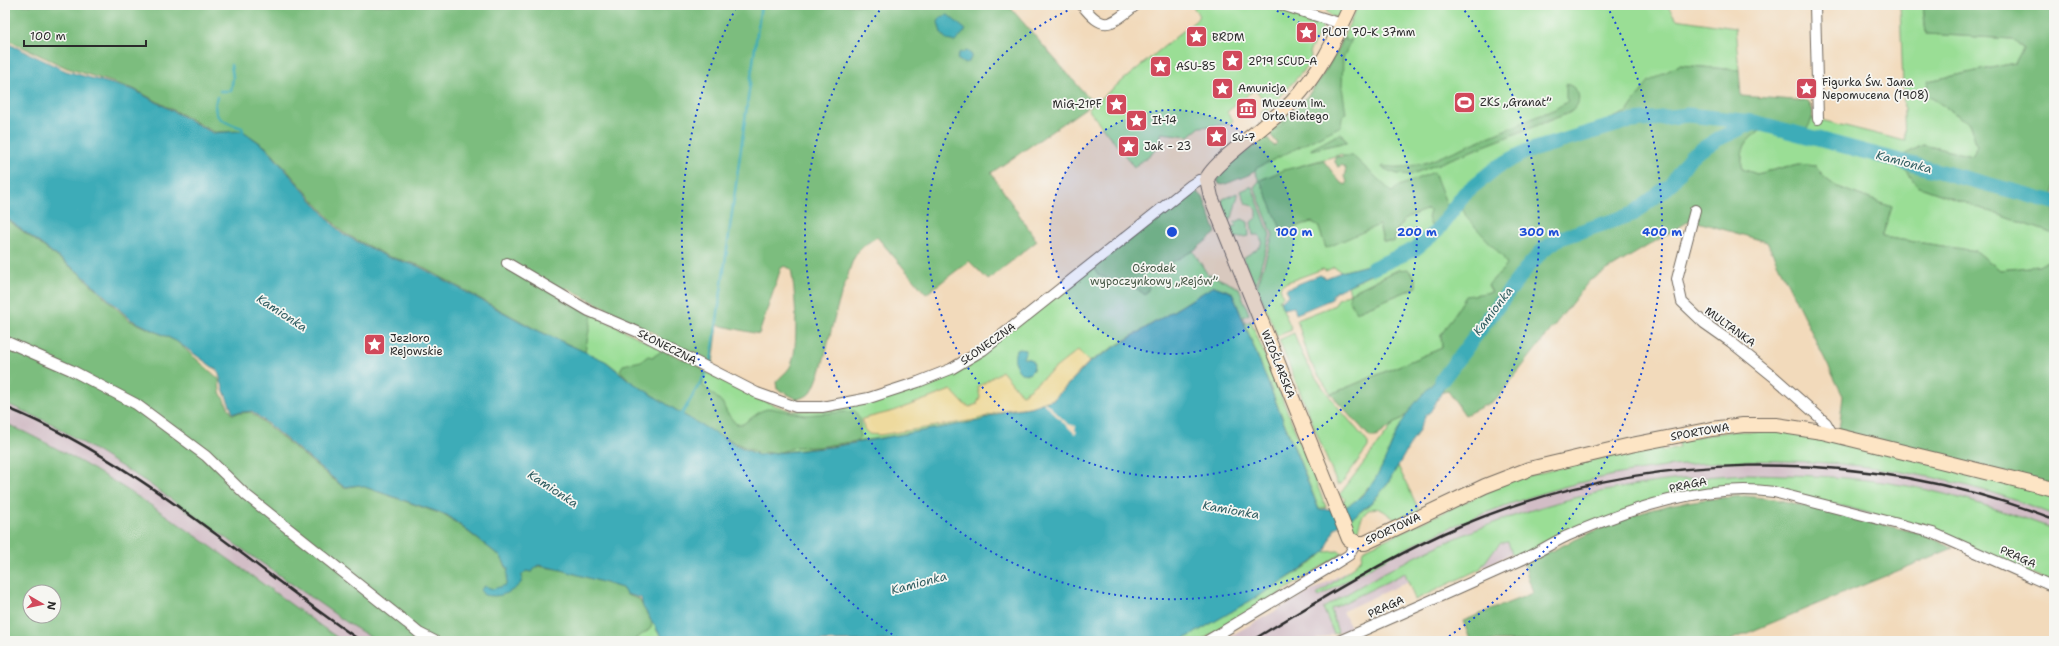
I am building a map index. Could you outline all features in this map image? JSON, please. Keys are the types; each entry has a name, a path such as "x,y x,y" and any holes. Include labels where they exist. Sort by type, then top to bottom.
{"street":[{"path":"1082,5 1093,18 1107,24 1118,19 1136,5"},
{"path":"1282,5 1342,24"},
{"name":"SŁONECZNA","path":"507,263 589,311 638,332 757,393 796,407 822,407 871,397 952,369 983,350 1191,185 1207,179 1215,167 1278,116 1293,101 1321,66 1351,5"},
{"path":"1815,5 1818,119"},
{"name":"WIOŚLARSKA","path":"1207,179 1210,197 1344,531 1349,539 1357,543"},
{"name":"MULTANKA","path":"1695,210 1676,279 1682,302 1704,323 1731,342 1773,376 1821,418 1831,428 1833,434"},
{"path":"5,341 72,370 136,404 206,456 246,495 407,623 435,641"},
{"name":"SPORTOWA","path":"1357,543 1365,542 1485,486 1529,469 1575,457 1712,429 1743,425 1776,425 1833,434 2054,489"},
{"name":"PRAGA","path":"1339,641 1518,562 1566,537 1615,518 1670,500 1730,489 1755,489 1774,492 1933,533 2054,587"},
{"path":"1207,641 1349,555 1357,543"}],"shaded area":[{"path":"5,360 405,641 274,641 5,487"},
{"path":"1780,441 2054,506 2054,580 1988,550 1736,482 1564,529 1417,598 1409,581 1343,611 1351,629 1312,641 1221,641 1396,544 1522,487"}],"green space":[{"path":"5,5 1008,5 1093,103 991,173 1037,241 988,280 969,261 926,294 877,237 861,248 853,260 836,310 823,362 815,384 808,395 797,399 777,389 776,382 790,367 795,347 796,319 793,278 791,269 785,266 781,268 759,334 718,325 713,363 661,340 655,333 566,288 562,301 592,315 585,352 535,329 419,265 387,256 342,232 266,147 243,131 214,132 134,89 67,68 5,39"},
{"path":"1191,5 1273,5 1326,22 1309,52 1311,55 1310,63 1263,116 1261,112 1268,105 1255,89 1227,112 1233,120 1230,124 1200,127 1189,136 1161,133 1160,147 1134,167 1088,109 1200,16"},
{"path":"1327,5 1346,5 1339,17 1332,17 1327,12"},
{"path":"1358,5 1667,5 1676,19 1735,28 1739,70 1679,65 1634,103 1627,112 1496,167 1466,192 1460,201 1504,257 1507,265 1488,285 1492,292 1454,316 1441,335 1442,348 1331,394 1310,362 1297,320 1335,305 1338,299 1350,293 1348,286 1393,264 1390,259 1341,272 1334,267 1326,271 1323,269 1282,284 1280,287 1283,296 1279,300 1292,330 1277,336 1257,287 1273,235 1254,187 1259,181 1247,151 1263,138 1274,151 1282,144 1272,130 1300,104 1317,84 1336,51","holes":["1342,154 1368,205 1436,176 1431,226 1430,210 1428,209 1407,217 1396,232 1383,241 1379,224 1326,248 1318,225 1311,222 1298,226 1283,236 1293,168","1398,270 1417,287 1356,312 1350,293"]},
{"path":"1900,5 1923,5 1926,34 2013,39 2023,48 2015,63 1928,81 1926,94 1969,123 1977,145 1973,156 1923,145 1898,158 1917,186 2054,234 2054,257 2039,266 2000,270 1976,251 1882,237 1892,207 1837,187 1824,178 1816,166 1798,164 1757,174 1742,169 1744,146 1757,133 1771,125 1804,133 1813,118 1905,141"},
{"path":"1923,5 2054,5 2054,234 1917,186 1898,158 1923,145 1973,156 1977,145 1969,123 1926,94 1928,81 2015,63 2023,48 2013,39 1926,34"},
{"path":"1345,37 1346,41 1352,39 1343,58 1342,87 1346,113 1342,118 1341,126 1257,168 1251,174 1223,185 1219,184 1217,179 1229,165 1266,136 1274,146 1277,143 1270,134 1293,113 1313,90"},
{"path":"1679,65 1739,70 1741,96 1807,101 1810,105 1813,113 1805,133 1771,125 1763,129 1752,137 1744,146 1742,169 1757,174 1798,164 1816,166 1825,178 1837,187 1892,207 1882,237 1976,251 2000,270 2039,266 2054,257 2054,485 1839,430 1843,396 1767,242 1691,220 1589,281 1496,400 1465,415 1448,391 1421,397 1406,415 1376,437 1370,437 1331,394 1442,348 1441,335 1466,296 1492,292 1488,285 1507,265 1503,257 1466,217 1460,201 1466,192 1496,167 1627,112 1648,82"},
{"path":"1566,84 1575,89 1579,97 1577,106 1569,113 1410,175 1397,174 1382,168 1383,166 1406,167 1428,162 1555,109 1568,101 1566,98"},
{"path":"1341,133 1347,142 1311,150 1311,149"},
{"path":"1353,156 1392,192 1399,186 1434,172 1452,218 1445,226 1431,226 1428,218 1430,211 1428,209 1415,214 1405,220 1398,228 1394,242 1383,241 1379,225 1326,248 1318,225 1311,222 1298,226 1284,236 1260,180 1284,170 1323,160 1340,182 1346,185 1347,181 1344,177 1346,168 1342,165 1338,167 1335,162 1335,157"},
{"path":"1252,187 1270,235 1255,286 1243,258 1260,247 1262,241 1259,235 1253,235 1251,222 1257,217 1257,210 1253,206 1246,204 1241,191"},
{"path":"1195,190 1203,197 1216,233 1196,249 1151,274 1147,266 1140,269 1149,288 1145,295 1126,281 1116,285 1104,277 1099,276 1094,268"},
{"name":"Ośrodek wypoczynkowy „Rejów”","path":"1194,191 1211,233 1193,251 1211,280 1209,274 1239,288 1249,314 1243,317 1246,323 1251,321 1326,507 1319,509 1232,292 1214,286 1089,362 1054,399 1030,407 1005,411 979,421 838,445 759,455 711,432 631,381 607,362 545,335 562,299 774,405 792,411 834,410 953,372"},
{"path":"1237,193 1238,195 1232,218 1228,221 1222,202 1223,199"},
{"path":"5,218 80,274 129,320 176,341 219,379 220,392 232,414 251,412 344,488 359,485 447,516 501,557 507,569 532,572 538,566 562,570 622,588 627,595 639,599 652,623 651,628 633,641 377,641 349,624 145,481 52,424 5,403"},
{"path":"1242,219 1248,222 1249,236 1235,238 1231,227 1237,226 1234,223"},
{"path":"1408,269 1415,278 1417,287 1356,312 1349,300 1350,293 1398,270"},
{"path":"1294,333 1307,363 1325,391 1368,443 1368,447 1341,484 1337,484 1279,340"},
{"path":"663,350 701,367 704,372 703,386 722,402 727,413 736,424 743,424 761,411 770,408 805,415 855,411 860,419 860,438 857,441 818,447 796,447 777,453 757,452 711,432 630,381 620,370 623,365 641,361 648,356 653,357"},
{"path":"1406,415 1400,436 1380,476 1348,508 1342,503 1345,499 1340,494 1392,426"},
{"path":"5,423 94,469 137,496 220,553 342,641 5,641"},
{"path":"1733,431 1801,432 2054,494 2054,515 1995,494 1933,478 1868,467 1802,462 1736,461 1670,466 1607,477 1546,492 1516,502 1429,537 1373,566 1319,597 1317,595 1356,565 1356,563 1361,559 1363,550 1512,480 1660,443 1662,451 1679,447 1678,440"},
{"path":"1398,466 1419,510 1396,520 1380,509 1370,509 1361,519 1358,532 1355,531 1348,520 1371,503 1388,482"},
{"path":"1744,474 1846,478 1908,486 1964,499 2054,529 2054,584 1925,528 1793,493 1682,493 1513,558 1508,542 1501,543 1480,569 1415,600 1405,573 1331,609 1338,633 1334,634 1323,608 1389,570 1442,544 1473,531 1539,508 1606,491 1640,485 1683,479"},
{"path":"1745,496 1775,499 1923,534 1953,548 1728,641 1466,641 1470,639 1463,621 1533,593 1524,564 1613,523 1650,510 1688,502"},
{"path":"1338,551 1343,553 1276,596 1200,641 1181,641 1274,587 1312,563 1325,552"},
{"path":"652,623 654,623 657,631 664,641 633,641 641,634 648,631"}],"sand":[{"path":"1078,350 1089,362 1054,399 1030,407 1005,410 975,420 880,435 869,434 864,429 862,419 894,411 951,390 964,404 970,407 977,404 980,397 978,387 1002,371 1020,393 1023,394"}],"water":[{"path":"948,15 966,30 955,42 947,40 941,33 938,22 941,17"},
{"name":"Jezioro Rejowskie","path":"5,42 66,71 134,90 213,133 243,131 265,147 341,233 387,257 418,266 534,329 605,361 630,381 682,414 734,444 758,455 832,447 979,421 1005,411 1030,407 1054,399 1089,363 1214,286 1232,293 1319,510 1339,508 1345,507 1357,500 1367,490 1375,480 1409,411 1451,363 1456,367 1431,411 1426,415 1419,430 1386,486 1372,502 1356,515 1335,528 1325,552 1274,587 1181,641 664,641 643,607 641,598 626,594 622,588 562,570 538,565 532,572 526,571 522,575 521,583 513,590 495,596 484,595 480,590 485,586 493,589 506,585 508,569 501,557 447,515 359,485 344,487 252,411 233,413 218,371 176,341 130,319 81,274 5,217"},
{"path":"967,51 972,55 969,62 963,63 957,59 959,53"},
{"path":"1391,259 1393,264 1337,291 1332,295 1332,299 1296,314 1294,307 1283,309 1280,301 1289,295 1286,289 1320,275 1326,278 1341,272"},
{"path":"1016,350 1026,350 1023,358 1031,359 1034,364 1033,370 1029,374 1021,373 1016,366 1015,353"}],"pier":[{"path":"1045,402 1068,424 1076,426 1075,430 1077,432 1075,434 1043,403"}],"waterway":[{"path":"711,363 761,5"},
{"path":"220,91 231,91 233,77 231,65"},
{"path":"217,97 215,104 217,115 224,121 242,128 243,131"},
{"name":"Kamionka","path":"1373,268 1415,249 1437,231 1465,193 1497,167 1525,152 1625,122 1688,115 1753,122"},
{"name":"Kamionka","path":"1442,380 1525,270 1542,251 1558,239 1633,214 1670,185 1691,156 1718,139 1754,122 2054,202"},
{"path":"682,414 706,373"}],"railway":[{"path":"5,407 54,429 100,455 145,484 189,514 361,641"},
{"path":"1251,641 1370,571 1444,533 1517,505 1593,484 1670,471 1748,466 1825,468 1903,477 1979,495 2054,519"}],"place":[{"name":"PLOT 70-K 37mm","path":"1306,32"},
{"name":"BRDM","path":"1196,37"},
{"name":"2P19 SCUD-A","path":"1232,61"},
{"name":"ASU-85","path":"1161,66"},
{"name":"Amunicja","path":"1222,88"},
{"name":"Figurka Św. Jana Nepomucena (1908)","path":"1807,88"},
{"name":"ZKS „Granat”","path":"1464,102"},
{"name":"MiG-21PF","path":"1117,104"},
{"name":"Muzeum im. Orła Białego","path":"1247,109"},
{"name":"Ił-14","path":"1136,120"},
{"name":"Su-7","path":"1216,137"},
{"name":"Jak - 23","path":"1128,146"},
{"name":"Jezioro Rejowskie","path":"375,344"}]}
